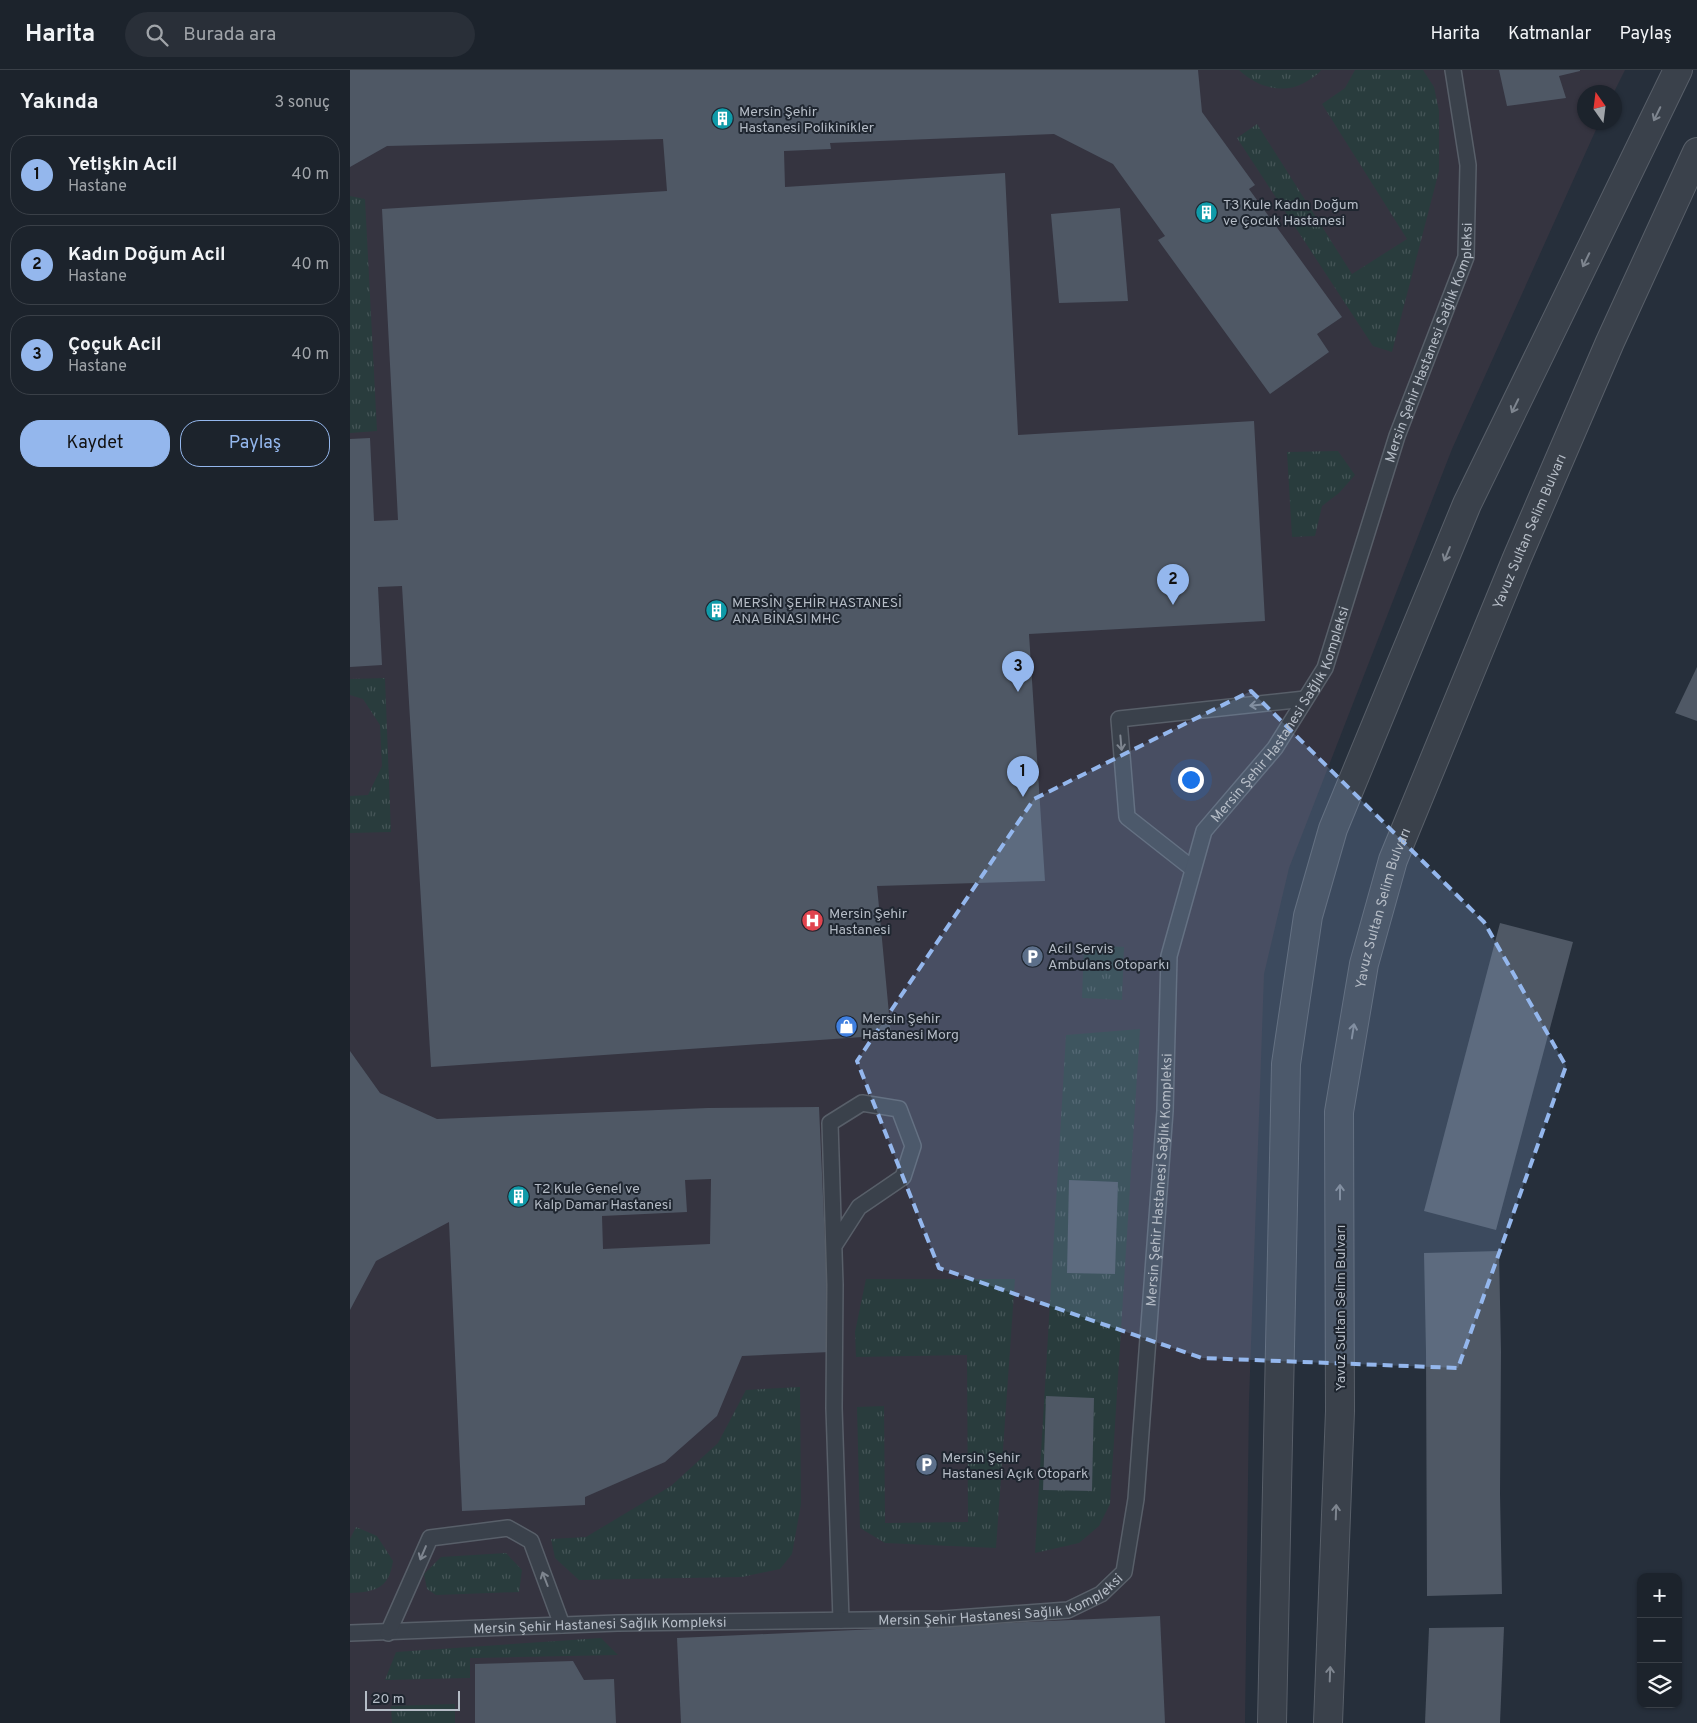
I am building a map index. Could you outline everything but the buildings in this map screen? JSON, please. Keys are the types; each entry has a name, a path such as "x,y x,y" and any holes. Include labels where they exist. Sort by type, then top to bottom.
{"street":[{"path":"1272,1723 1286,1064 1308,916 1333,830 1467,504 1678,70"},
{"name":"Yavuz Sultan Selim Bulvarı","path":"1328,1723 1340,1411 1340,1112 1364,964 1393,860 1517,558 1610,342 1697,152"}],"lane":[{"name":"Mersin Şehir Hastanesi Sağlık Kompleksi","path":"350,1633 562,1625 943,1619 1068,1610 1101,1594 1124,1572 1136,1499 1165,1111 1170,956 1204,831 1275,748 1325,668 1397,436 1466,257 1468,165 1454,70"},
{"path":"1193,869 1126,817 1119,719 1305,699"},
{"path":"834,1246 859,1208 903,1176 913,1146 899,1109 862,1103 830,1123 835,1285 834,1408 841,1620"},
{"path":"388,1633 430,1538 508,1528 531,1541 562,1625"}],"highlighted area":[{"path":"1251,691 1484,922 1566,1066 1458,1368 1202,1358 939,1268 857,1061 1034,799"}],"shaded area":[{"name":"Mersin Şehir Hastanesi","path":"350,70 1625,70 1618,85 1577,85 1577,130 1596,130 1452,449 1289,868 1264,974 1249,1401 1245,1723 350,1723"}],"green space":[{"path":"1239,70 1321,70 1300,85 1282,89 1263,85"},
{"path":"1355,70 1423,70 1434,87 1439,111 1439,171 1392,352 1373,346 1237,138 1257,124 1352,274 1407,239 1322,104 1345,88"},
{"path":"350,196 365,199 377,431 350,433"},
{"path":"1338,451 1355,475 1339,493 1322,506 1315,536 1292,537 1287,452"},
{"path":"385,678 391,832 350,833 350,796 368,795 382,766 380,725 363,699 350,695 350,679"},
{"path":"1084,945 1124,947 1122,1000 1082,998"},
{"path":"1140,1029 1110,1504 1099,1526 1079,1543 1035,1553 1066,1035"},
{"path":"866,1279 1015,1279 996,1548 885,1543 860,1528 857,1407 884,1406 885,1523 968,1522 967,1355 856,1357 855,1332"},
{"path":"800,1387 801,1504 792,1554 780,1569 742,1577 579,1580 555,1558 551,1539 586,1537 671,1486 718,1443 746,1390"},
{"path":"356,1527 377,1536 393,1561 388,1577 380,1587 374,1590 350,1593 350,1539"},
{"path":"506,1553 522,1570 519,1592 436,1595 427,1589 424,1574 441,1557"},
{"path":"601,1638 618,1655 470,1658 470,1678 385,1680 396,1652"},
{"path":"455,1704 455,1723 392,1723 391,1706"}],"place":[{"name":"Mersin Şehir Hastanesi Polikinikler","path":"723,119"},
{"name":"T3 Kule Kadın Doğum ve Çocuk Hastanesi","path":"1207,212"},
{"name":"Kadın Doğum Acil","path":"1173,605"},
{"name":"MERSİN ŞEHİR HASTANESİ ANA BİNASI MHC","path":"716,610"},
{"name":"Çoçuk Acil","path":"1018,692"},
{"name":"Yetişkin Acil","path":"1023,797"},
{"name":"Mersin Şehir Hastanesi","path":"813,921"},
{"name":"Acil Servis Ambulans Otoparkı","path":"1032,956"},
{"name":"Mersin Şehir Hastanesi Morg","path":"846,1026"},
{"name":"T2 Kule Genel ve Kalp Damar Hastanesi","path":"518,1196"},
{"name":"Mersin Şehir Hastanesi Açık Otopark","path":"926,1465"}]}
